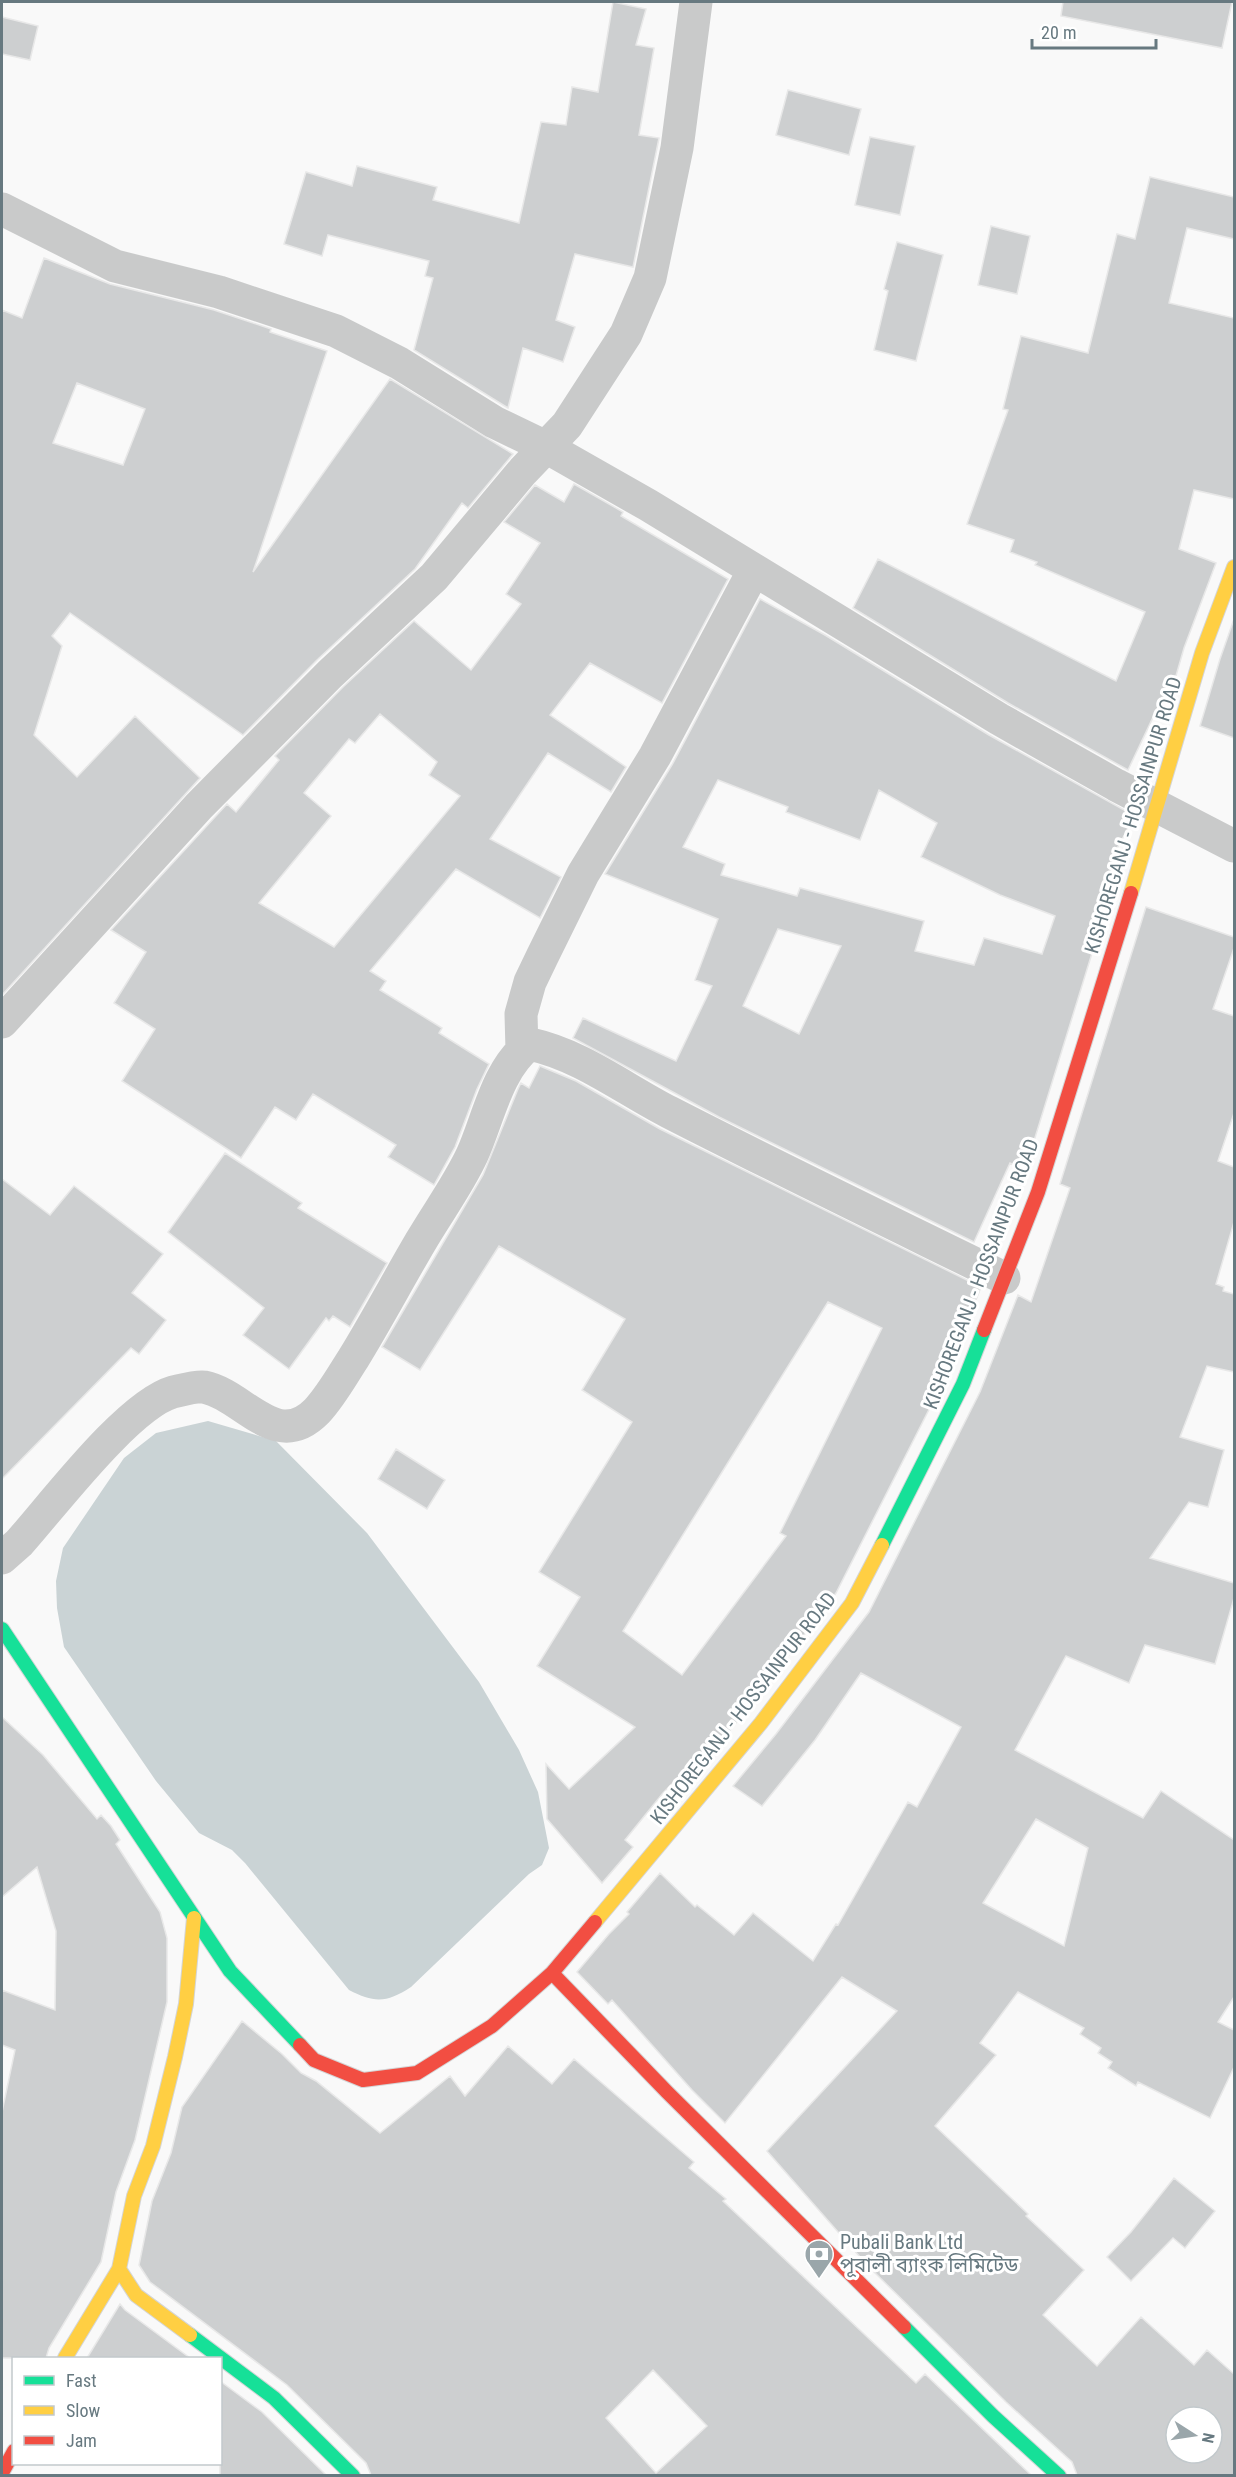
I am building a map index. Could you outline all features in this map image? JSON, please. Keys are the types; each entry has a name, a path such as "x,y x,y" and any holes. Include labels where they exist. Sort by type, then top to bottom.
{"main road":[{"name":"KISHOREGANJ - HOSSAINPUR ROAD","path":"2,1629 230,1971 315,2060 363,2080 417,2073 492,2026 552,1972 761,1723 852,1603 963,1384 1038,1192 1158,805 1202,653 1234,567"},
{"path":"66,2357 119,2269 134,2196 153,2146 180,2036 186,2004 194,1918"},
{"path":"552,1972 667,2092 993,2416 1059,2475"},
{"path":"119,2269 136,2295 219,2357"},
{"path":"222,2359 274,2398 353,2475"},
{"path":"2,2473 12,2455"}],"street":[{"path":"2,1022 199,806 330,674 434,576 567,425 626,334 650,278 677,148 696,2"},
{"path":"2,209 115,266 219,292 336,331 399,363 494,422 546,447 648,505 999,719 1116,785 1234,846"},
{"path":"522,1050 521,1014 530,982 542,957 583,874 655,756 754,570"},
{"path":"2,1558 19,1543 114,1435 147,1405 172,1392 203,1386 224,1394 268,1423 280,1425 303,1423 316,1412 382,1312 465,1168 496,1092 522,1050 530,1044 576,1060 667,1111 905,1231 1005,1278"}],"shaded area":[{"path":"208,1421 276,1441 367,1533 479,1682 519,1750 538,1792 549,1848 542,1865 529,1874 411,1987 395,1996 373,1999 349,1990 245,1863 232,1850 199,1833 156,1781 64,1647 57,1608 56,1581 63,1548 124,1458 156,1433"}],"building":[{"path":"613,2 646,9 636,45 654,48 639,135 659,138 633,267 575,254 556,320 575,327 563,362 523,348 508,408 414,350 433,278 425,276 429,261 328,235 322,256 284,244 306,172 352,186 357,166 437,187 433,200 519,223 541,122 566,125 572,87 598,92"},
{"path":"1063,2 1232,2 1222,48 1061,16"},
{"path":"2,17 38,26 30,60 2,54"},
{"path":"788,90 861,109 849,155 776,135"},
{"path":"870,137 915,146 900,215 855,205"},
{"path":"1150,177 1234,197 1234,239 1187,228 1169,303 1234,318 1234,499 1194,490 1179,549 1216,563 1184,648 1165,714 1156,711 1128,770 1008,703 853,608 878,559 1116,681 1145,612 1035,565 1037,562 1010,552 1014,540 967,524 1008,410 1003,409 1021,336 1088,353 1117,234 1135,239"},
{"path":"991,226 1030,236 1017,294 978,285"},
{"path":"897,242 943,255 916,361 874,350 888,291 884,289"},
{"path":"44,258 110,284 214,310 327,351 253,572 390,379 513,454 468,508 462,503 415,569 317,660 243,735 70,613 52,636 62,646 34,735 77,777 135,716 200,778 2,995 2,310 22,318","holes":["77,383 145,409 123,465 53,443"]},
{"path":"574,484 623,512 621,516 728,579 662,703 590,663 550,715 626,767 611,792 548,753 490,839 561,877 540,918 456,869 370,971 386,981 380,990 442,1028 439,1033 489,1064 455,1147 434,1185 388,1157 396,1145 313,1094 296,1120 275,1107 241,1158 122,1081 155,1029 114,1003 146,952 111,930 227,804 236,812 279,760 275,756 343,687 414,621 471,670 521,604 506,594 540,543 504,522 535,485 564,502","holes":["380,714 437,762 429,775 460,796 334,947 259,903 331,816 304,793 349,739 355,743"]},
{"path":"760,599 825,635 989,735 1135,816 1115,852 1123,856 1103,893 1110,895 1025,1170 1010,1163 974,1242 719,1117 573,1038 583,1018 676,1061 712,986 695,980 718,919 605,874 672,765","holes":["718,780 788,807 786,812 860,840 879,790 937,823 921,857 1000,895 1055,916 1042,954 984,938 974,965 915,951 924,921 800,888 797,896 721,875 725,864 683,847","778,929 841,946 799,1034 743,1006"]},
{"path":"1234,619 1234,738 1200,726"},
{"path":"1146,907 1234,937 1234,948 1213,1009 1234,1016 1234,1113 1218,1161 1234,1167 1234,1222 1216,1284 1224,1287 1223,1291 1234,1294 1234,1372 1207,1366 1180,1437 1224,1450 1208,1507 1189,1502 1150,1558 1234,1583 1234,1598 1215,1664 1145,1645 1129,1683 1066,1656 1015,1750 1143,1818 1161,1791 1234,1840 1234,1997 1218,2022 1234,2030 1234,2067 1210,2118 1138,2082 1136,2086 1108,2068 1112,2062 1098,2053 1101,2048 1080,2034 1084,2028 1018,1992 980,2043 996,2055 935,2126 1084,2270 1043,2315 1097,2366 1141,2317 1194,2365 1207,2350 1234,2374 1234,2475 1077,2475 1072,2462 1006,2402 867,2265 767,2151 897,2011 842,1977 725,2123 692,2090 612,2000 608,2004 577,1972 629,1914 627,1912 660,1873 695,1907 697,1905 734,1935 753,1913 813,1961 836,1924 838,1925 908,1802 917,1807 961,1727 861,1673 815,1740 762,1806 733,1786 776,1734 869,1612 980,1392 1018,1295 1031,1302 1070,1188 1060,1184","holes":["1036,1819 1088,1848 1064,1946 983,1903"]},
{"path":"540,1066 576,1081 660,1129 981,1287 946,1376 836,1593 746,1711 702,1764 696,1760 663,1793 625,1840 633,1847 602,1883 547,1819 546,1764 569,1789 635,1727 537,1666 580,1597 539,1572 632,1422 582,1390 625,1319 499,1246 420,1370 382,1347 483,1175 521,1083 529,1088","holes":["828,1302 882,1328 780,1533 786,1536 682,1675 623,1631"]},
{"path":"225,1153 302,1203 298,1208 387,1263 350,1327 333,1316 329,1321 326,1318 289,1369 243,1335 264,1308 168,1232"},
{"path":"2,1179 50,1215 74,1186 163,1254 132,1293 166,1320 139,1354 131,1348 2,1479"},
{"path":"396,1449 445,1480 427,1509 378,1479"},
{"path":"2,1717 43,1755 97,1819 101,1815 111,1826 120,1840 116,1844 160,1912 167,1938 167,2002 135,2140 116,2192 101,2262 49,2348 46,2357 2,2358 2,2112 15,2050 2,2045 2,1990 55,2010 56,1931 37,1867 2,1897"},
{"path":"242,2021 301,2073 316,2081 380,2133 450,2076 465,2096 508,2046 552,2084 574,2059 694,2162 689,2168 726,2199 723,2201 916,2383 925,2374 1031,2475 371,2475 366,2463 287,2385 150,2282 139,2265 152,2201 171,2153 182,2107","holes":["653,2370 707,2426 656,2473 606,2418"]},
{"path":"1174,2178 1215,2211 1185,2248 1173,2238 1131,2281 1107,2257 1131,2232"},
{"path":"120,2304 189,2357 88,2357"},
{"path":"222,2382 262,2412 326,2475 220,2475"}],"traffic: fast":[{"path":"882,1545 963,1384 984,1330"},
{"path":"2,1629 230,1971 300,2045"},
{"path":"904,2327 993,2416 1059,2476"},
{"path":"190,2335 219,2357"},
{"path":"222,2359 274,2398 353,2476"}],"traffic: slow":[{"path":"1131,893 1202,653 1234,567"},
{"path":"595,1922 761,1723 852,1603 882,1545"},
{"path":"190,2335 136,2295 119,2269 134,2196 153,2146 175,2057 186,2004 194,1918"},
{"path":"66,2357 119,2269"}],"traffic: jam":[{"path":"984,1330 1038,1192 1131,893"},
{"path":"300,2045 314,2060 363,2080 417,2073 492,2026 552,1973 595,1922"},
{"path":"552,1973 667,2092 904,2327"},
{"path":"2,2473 12,2455"}],"place":[{"name":"Pubali Bank Ltd পূবালী ব্যাংক লিমিটেড","path":"819,2280"}]}
